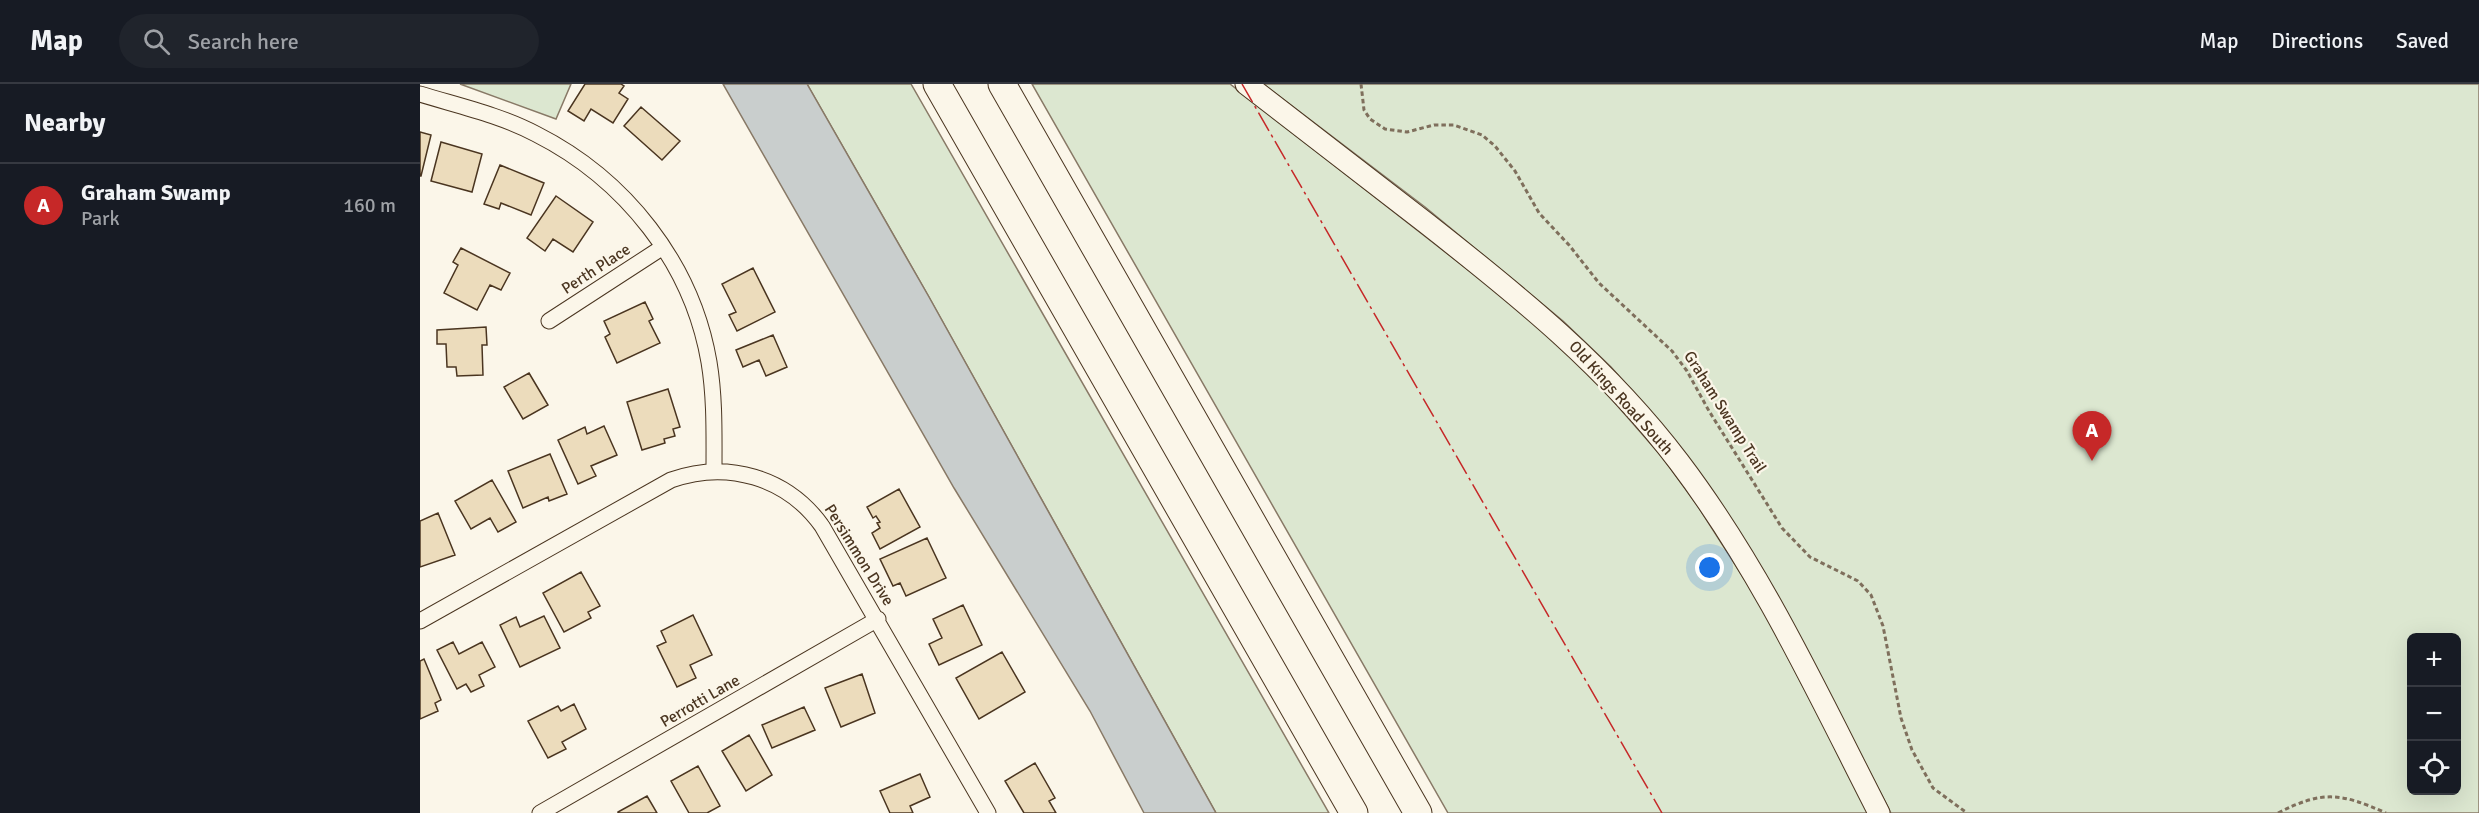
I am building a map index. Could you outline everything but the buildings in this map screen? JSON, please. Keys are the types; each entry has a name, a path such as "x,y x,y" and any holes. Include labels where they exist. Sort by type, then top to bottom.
{"highway":[{"path":"937,84 1354,813"},
{"path":"1002,84 1418,813"}],"street":[{"name":"Old Kings Road South","path":"1246,84 1518,295 1585,356 1637,411 1697,487 1750,570 1796,652 1879,813"},
{"path":"420,94 497,117 536,134 566,151 592,169 625,199 663,247 687,290 705,345 713,395 714,471"},
{"name":"Perth Place","path":"549,321 663,247"},
{"name":"Persimmon Drive","path":"420,621 662,484 681,476 714,471 758,478 785,490 802,502 831,540 988,813"},
{"name":"Perrotti Lane","path":"540,813 878,619"}],"path":[{"name":"Graham Swamp Trail","path":"1361,84 1364,110 1371,119 1385,129 1407,132 1434,125 1454,125 1482,135 1496,146 1515,171 1539,213 1599,283 1672,351 1687,371 1709,411 1770,508 1794,542 1810,557 1858,580 1872,595 1883,626 1901,718 1912,750 1933,788 1967,813"},
{"path":"2278,813 2315,797 2334,796 2355,799 2386,813"}],"green space":[{"path":"460,84 571,84 556,119"},
{"path":"807,84 911,84 1329,813 1216,813 929,297"},
{"path":"1032,84 1230,84 1508,301 1553,340 1601,387 1663,458 1697,505 1759,602 1869,813 1448,813"},
{"path":"1263,84 2479,84 2479,813 1891,813 1817,670 1659,421 1611,367 1563,321 1425,207"}],"shaded area":[{"path":"723,84 807,84 929,297 1216,813 1144,813 1090,711 954,488"}],"power":[{"path":"1242,84 1662,813"}],"place":[{"name":"Graham Swamp","path":"2092,461"}]}
